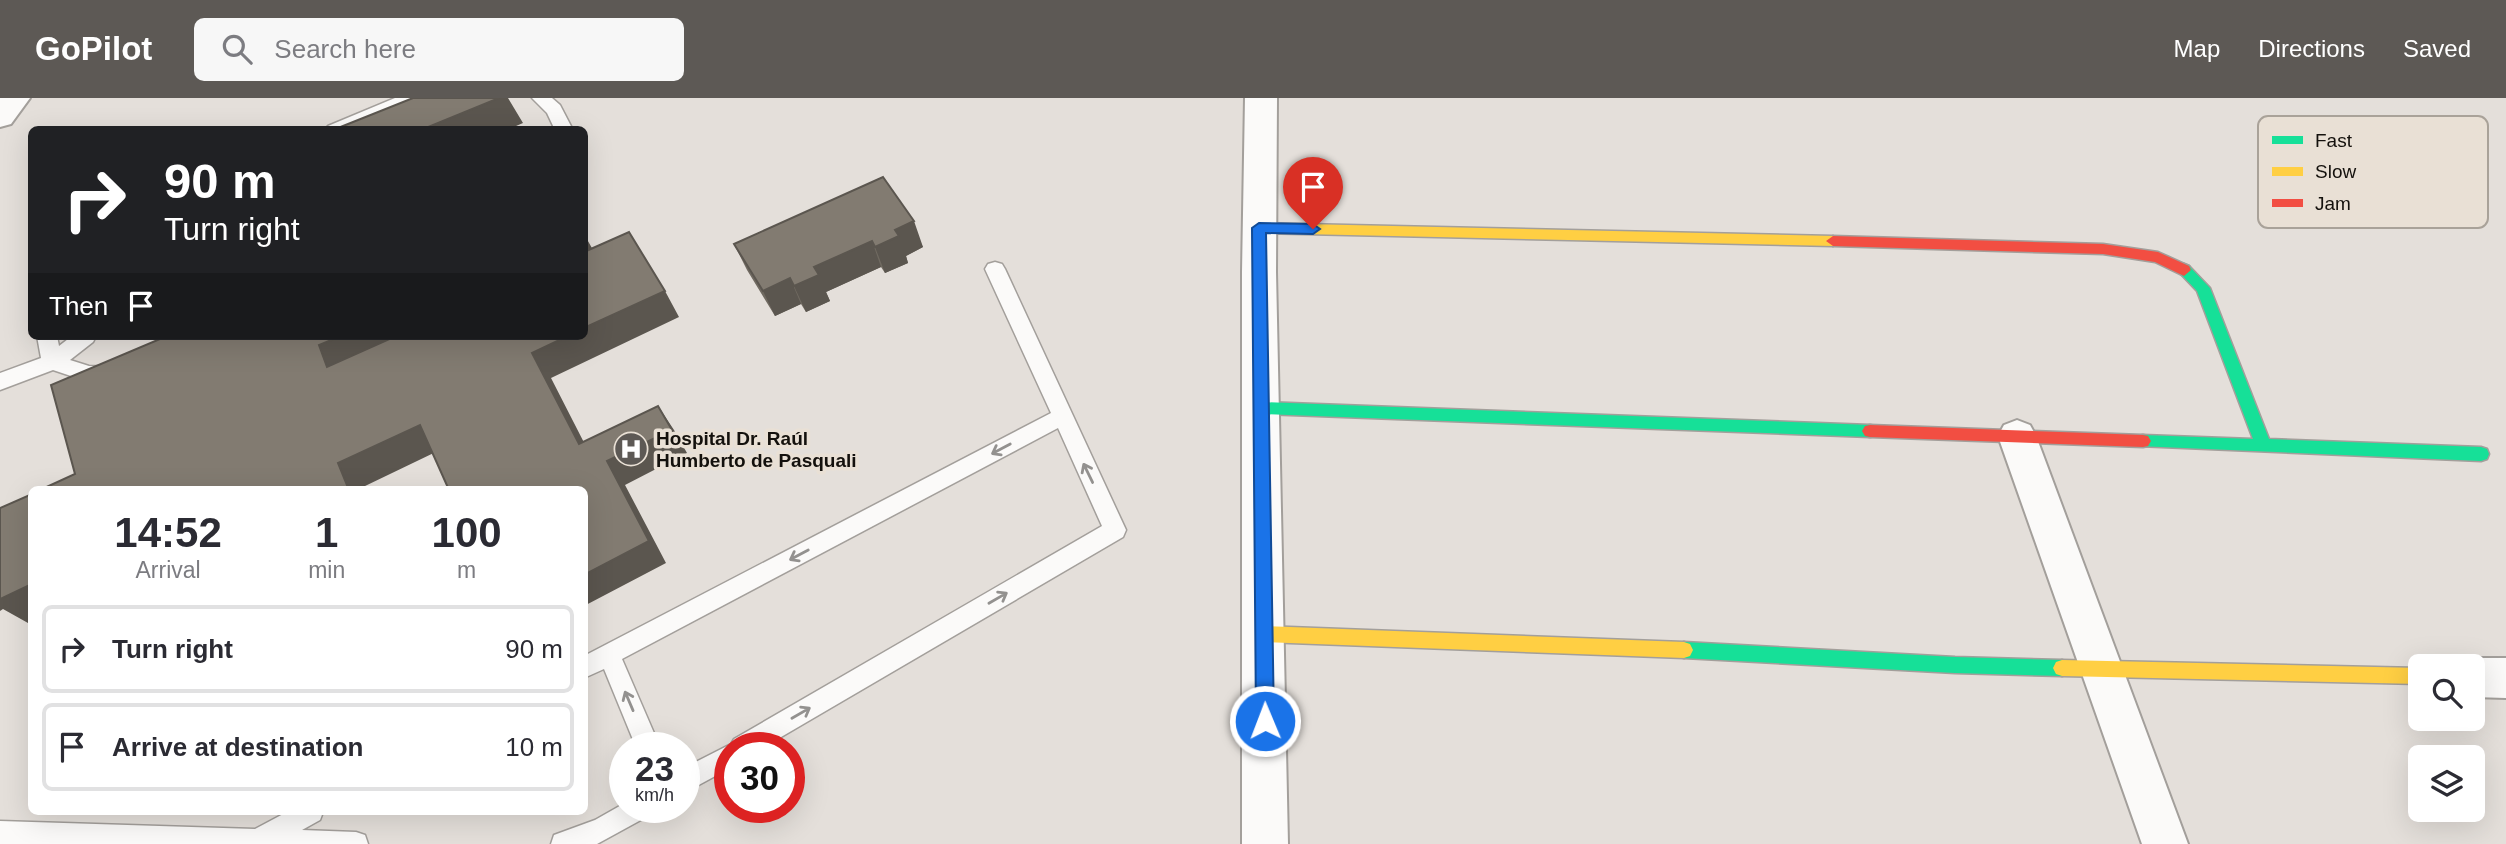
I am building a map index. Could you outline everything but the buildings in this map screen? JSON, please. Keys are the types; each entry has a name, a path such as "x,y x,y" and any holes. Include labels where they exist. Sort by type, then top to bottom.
{"street":[{"path":"0,116 14,98"},
{"path":"1261,98 1259,228 1265,844"},
{"path":"1259,228 1626,235 2146,253 2168,260 2189,272 2203,288 2264,446"},
{"path":"1261,408 2481,454"},
{"path":"2017,436 2165,844"},
{"path":"1264,634 1604,645 1955,665 2408,676"},
{"path":"2485,678 2506,678"}],"lane":[{"path":"344,126 412,98"},
{"path":"541,98 554,109 559,126"},
{"path":"768,732 1115,530 995,269"},
{"path":"48,340 52,362"},
{"path":"0,382 52,362 81,340"},
{"path":"52,362 72,370 105,375 134,365"},
{"path":"588,666 1061,417"},
{"path":"610,655 642,732"},
{"path":"259,839 305,815"},
{"path":"563,844 614,823"},
{"path":"0,833 356,844"}],"traffic: fast":[{"path":"2184,270 2203,288 2264,446"},
{"path":"1261,408 1870,431"},
{"path":"2143,441 2481,454"},
{"path":"1684,650 2062,668"}],"traffic: slow":[{"path":"1259,228 1833,241"},
{"path":"1264,634 1684,650"},
{"path":"2062,668 2408,676"}],"traffic: jam":[{"path":"1833,241 2103,249 2158,257 2184,270"},
{"path":"1870,431 2143,441"}],"place":[{"name":"Hospital Dr. Raúl Humberto de Pasquali","path":"631,449"}],"route":[{"path":"1265,721 1259,228 1313,229"}]}
